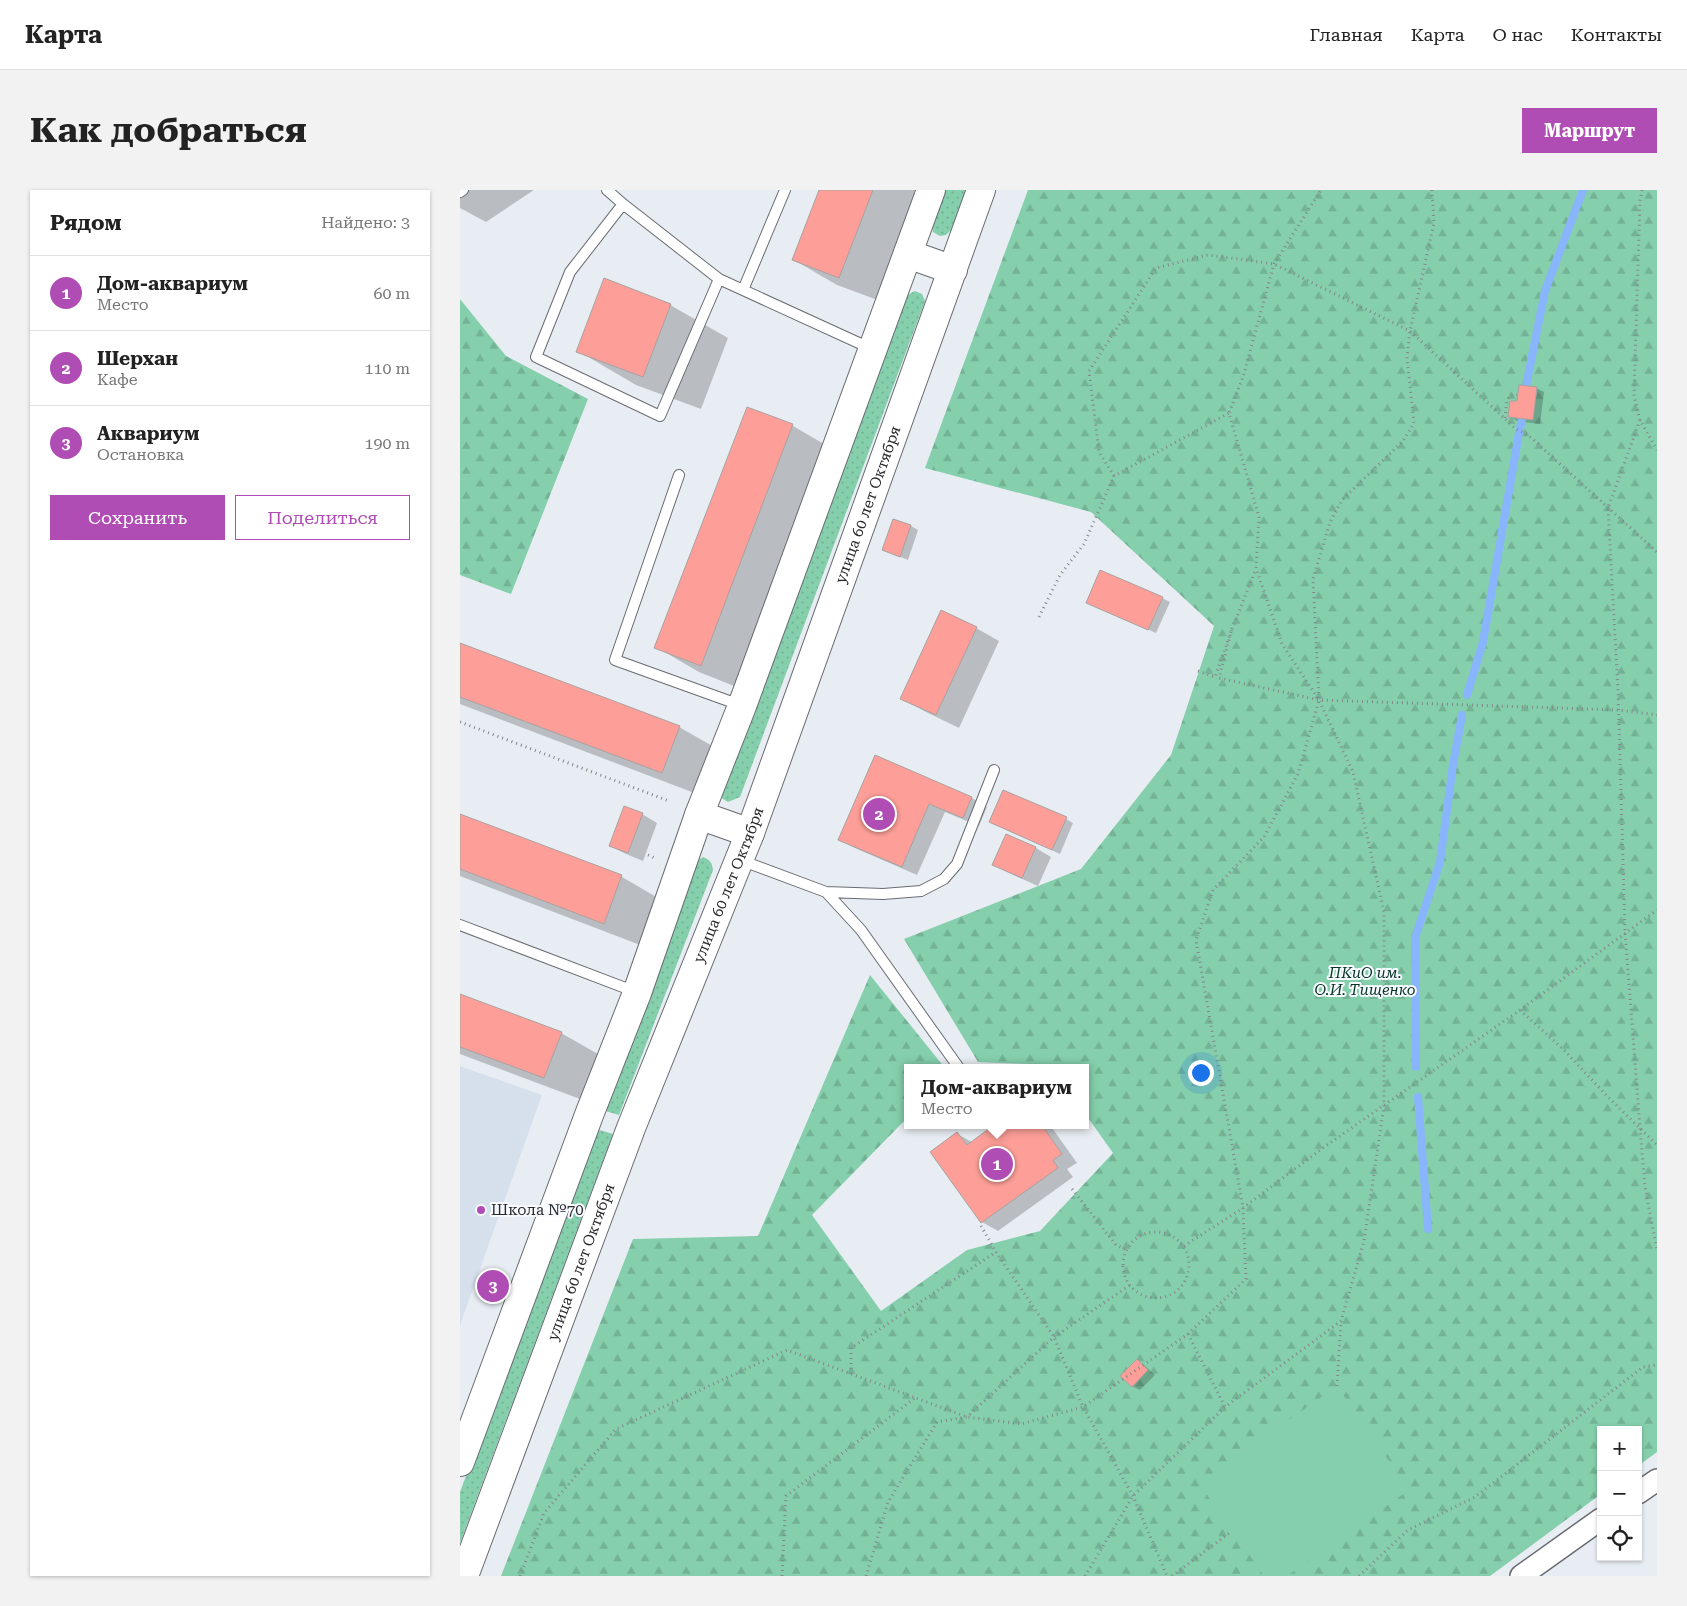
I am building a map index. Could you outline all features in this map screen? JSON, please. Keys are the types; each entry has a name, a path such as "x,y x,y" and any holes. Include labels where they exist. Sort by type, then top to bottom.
{"main road":[{"path":"460,1462 589,1115 637,993 699,815 742,706 932,190"},
{"name":"улица 60 лет Октября","path":"464,1576 631,1128 740,860 953,270 980,190"},
{"path":"908,254 953,270"},
{"path":"699,815 750,833"}],"street":[{"path":"1642,1490 1657,1480"},
{"path":"1520,1576 1597,1522"}],"lane":[{"path":"607,190 719,279 872,350"},
{"path":"743,290 785,190"},
{"path":"623,204 570,272 536,357 660,416 719,279"},
{"path":"679,475 615,660 742,706"},
{"path":"740,860 826,892 883,894 922,891 944,879 957,864 994,770"},
{"path":"826,892 860,930 955,1064"},
{"path":"460,925 637,993"}],"path":[{"path":"1198,671 1215,677 1256,568 1259,517 1229,413 1243,377 1274,264 1321,190"},
{"path":"520,1576 544,1513 616,1429 788,1350 967,1417 1022,1424 1083,1407 1188,1334 1246,1279 1243,1208 1196,940 1213,890 1264,837 1298,774 1319,700 1313,579 1330,522 1342,500 1403,441 1414,423 1407,357 1410,331 1434,223 1432,190"},
{"path":"1642,190 1640,200 1634,395 1640,420 1657,450"},
{"path":"1114,476 1099,452 1089,371 1156,268 1208,255 1274,264 1410,331 1504,419 1516,429 1528,435 1657,552"},
{"path":"1504,419 1508,398 1511,395 1518,395"},
{"path":"1038,617 1060,575 1084,544 1114,476 1229,413"},
{"path":"1640,420 1608,508 1618,710 1625,932 1645,1187 1657,1250"},
{"path":"1256,568 1282,644 1319,700 1353,772 1384,912 1384,1106 1364,1241 1341,1321 1337,1386"},
{"path":"1232,629 1218,678 1319,700 1618,710 1657,715"},
{"path":"460,722 668,801"},
{"path":"1184,1246 1243,1208 1320,1150 1520,1010 1657,910"},
{"path":"1520,1010 1564,1050 1657,1145"},
{"path":"1072,1190 1116,1245 1127,1250"},
{"path":"981,1226 996,1252 1054,1338 1083,1407 1133,1496 1167,1576"},
{"path":"1159,1232 1168,1234 1184,1246 1188,1257 1189,1268 1183,1284 1171,1295 1160,1298 1138,1293 1130,1285 1126,1277 1124,1268 1127,1250 1140,1236 1159,1232"},
{"path":"851,1374 850,1348 996,1252"},
{"path":"866,1576 888,1502 937,1422 967,1417 1054,1338 1130,1285"},
{"path":"1085,1576 1133,1496 1225,1407 1341,1321"},
{"path":"1188,1334 1225,1407"},
{"path":"1359,1576 1408,1530 1475,1497 1643,1367 1657,1365"},
{"path":"782,1576 786,1496 916,1398"},
{"path":"1172,1576 1232,1531"}],"shaded area":[{"name":"Школа №70","path":"460,1066 542,1095 460,1325"}],"green space":[{"path":"945,190 966,190 951,230 946,235 940,236 933,232 932,225"},
{"name":"ПКиО им. О.И. Тищенко","path":"1028,190 1657,190 1657,1452 1642,1463 1642,1426 1597,1426 1597,1497 1490,1576 501,1576 633,1239 758,1236 870,975 942,1064 904,1064 904,1121 812,1215 881,1311 967,1250 1040,1231 1113,1153 1089,1119 1089,1064 978,1062 904,939 1081,869 1171,755 1214,626 1091,512 925,468"},
{"path":"915,291 922,294 925,301 740,797 728,802 720,797 905,296"},
{"path":"460,299 506,356 588,399 511,594 460,575"},
{"path":"703,857 710,862 713,870 619,1115 602,1110 693,863"},
{"path":"596,1129 613,1134 460,1543 460,1492"},
{"path":"1337,1386 1409,1490 1287,1576 1264,1576 1199,1483"}],"building":[{"path":"819,190 873,190 839,278 792,260"},
{"path":"604,278 671,304 643,377 576,352"},
{"path":"1519,385 1537,387 1533,420 1508,417 1510,401 1517,401"},
{"path":"747,407 793,424 701,666 654,648"},
{"path":"893,519 911,525 900,557 882,550"},
{"path":"1100,570 1163,597 1148,630 1086,603"},
{"path":"941,610 977,627 936,715 900,699"},
{"path":"460,643 680,726 662,773 460,697"},
{"path":"875,755 972,797 963,818 929,804 902,867 838,840"},
{"path":"1003,790 1067,817 1052,850 989,822"},
{"path":"624,806 643,813 628,853 609,846"},
{"path":"460,814 622,875 604,924 460,869"},
{"path":"1006,834 1036,847 1022,878 992,865"},
{"path":"460,994 562,1032 544,1078 460,1047"},
{"path":"989,1129 1045,1129 1062,1154 1053,1160 1058,1168 981,1223 930,1152 957,1132 967,1145"},
{"path":"1137,1359 1148,1370 1132,1387 1120,1376"}],"waterway":[{"path":"1526,386 1545,291 1583,190"},
{"path":"1520,429 1522,419"},
{"path":"1467,695 1483,642 1519,433"},
{"path":"1416,1067 1415,938 1440,862 1453,765 1462,715"},
{"path":"1418,1097 1428,1229"}],"place":[{"name":"Шерхан","path":"879,814"},
{"name":"Дом-аквариум","path":"997,1164"},
{"name":"Школа №70","path":"481,1210"},
{"name":"Аквариум","path":"493,1286"}]}
